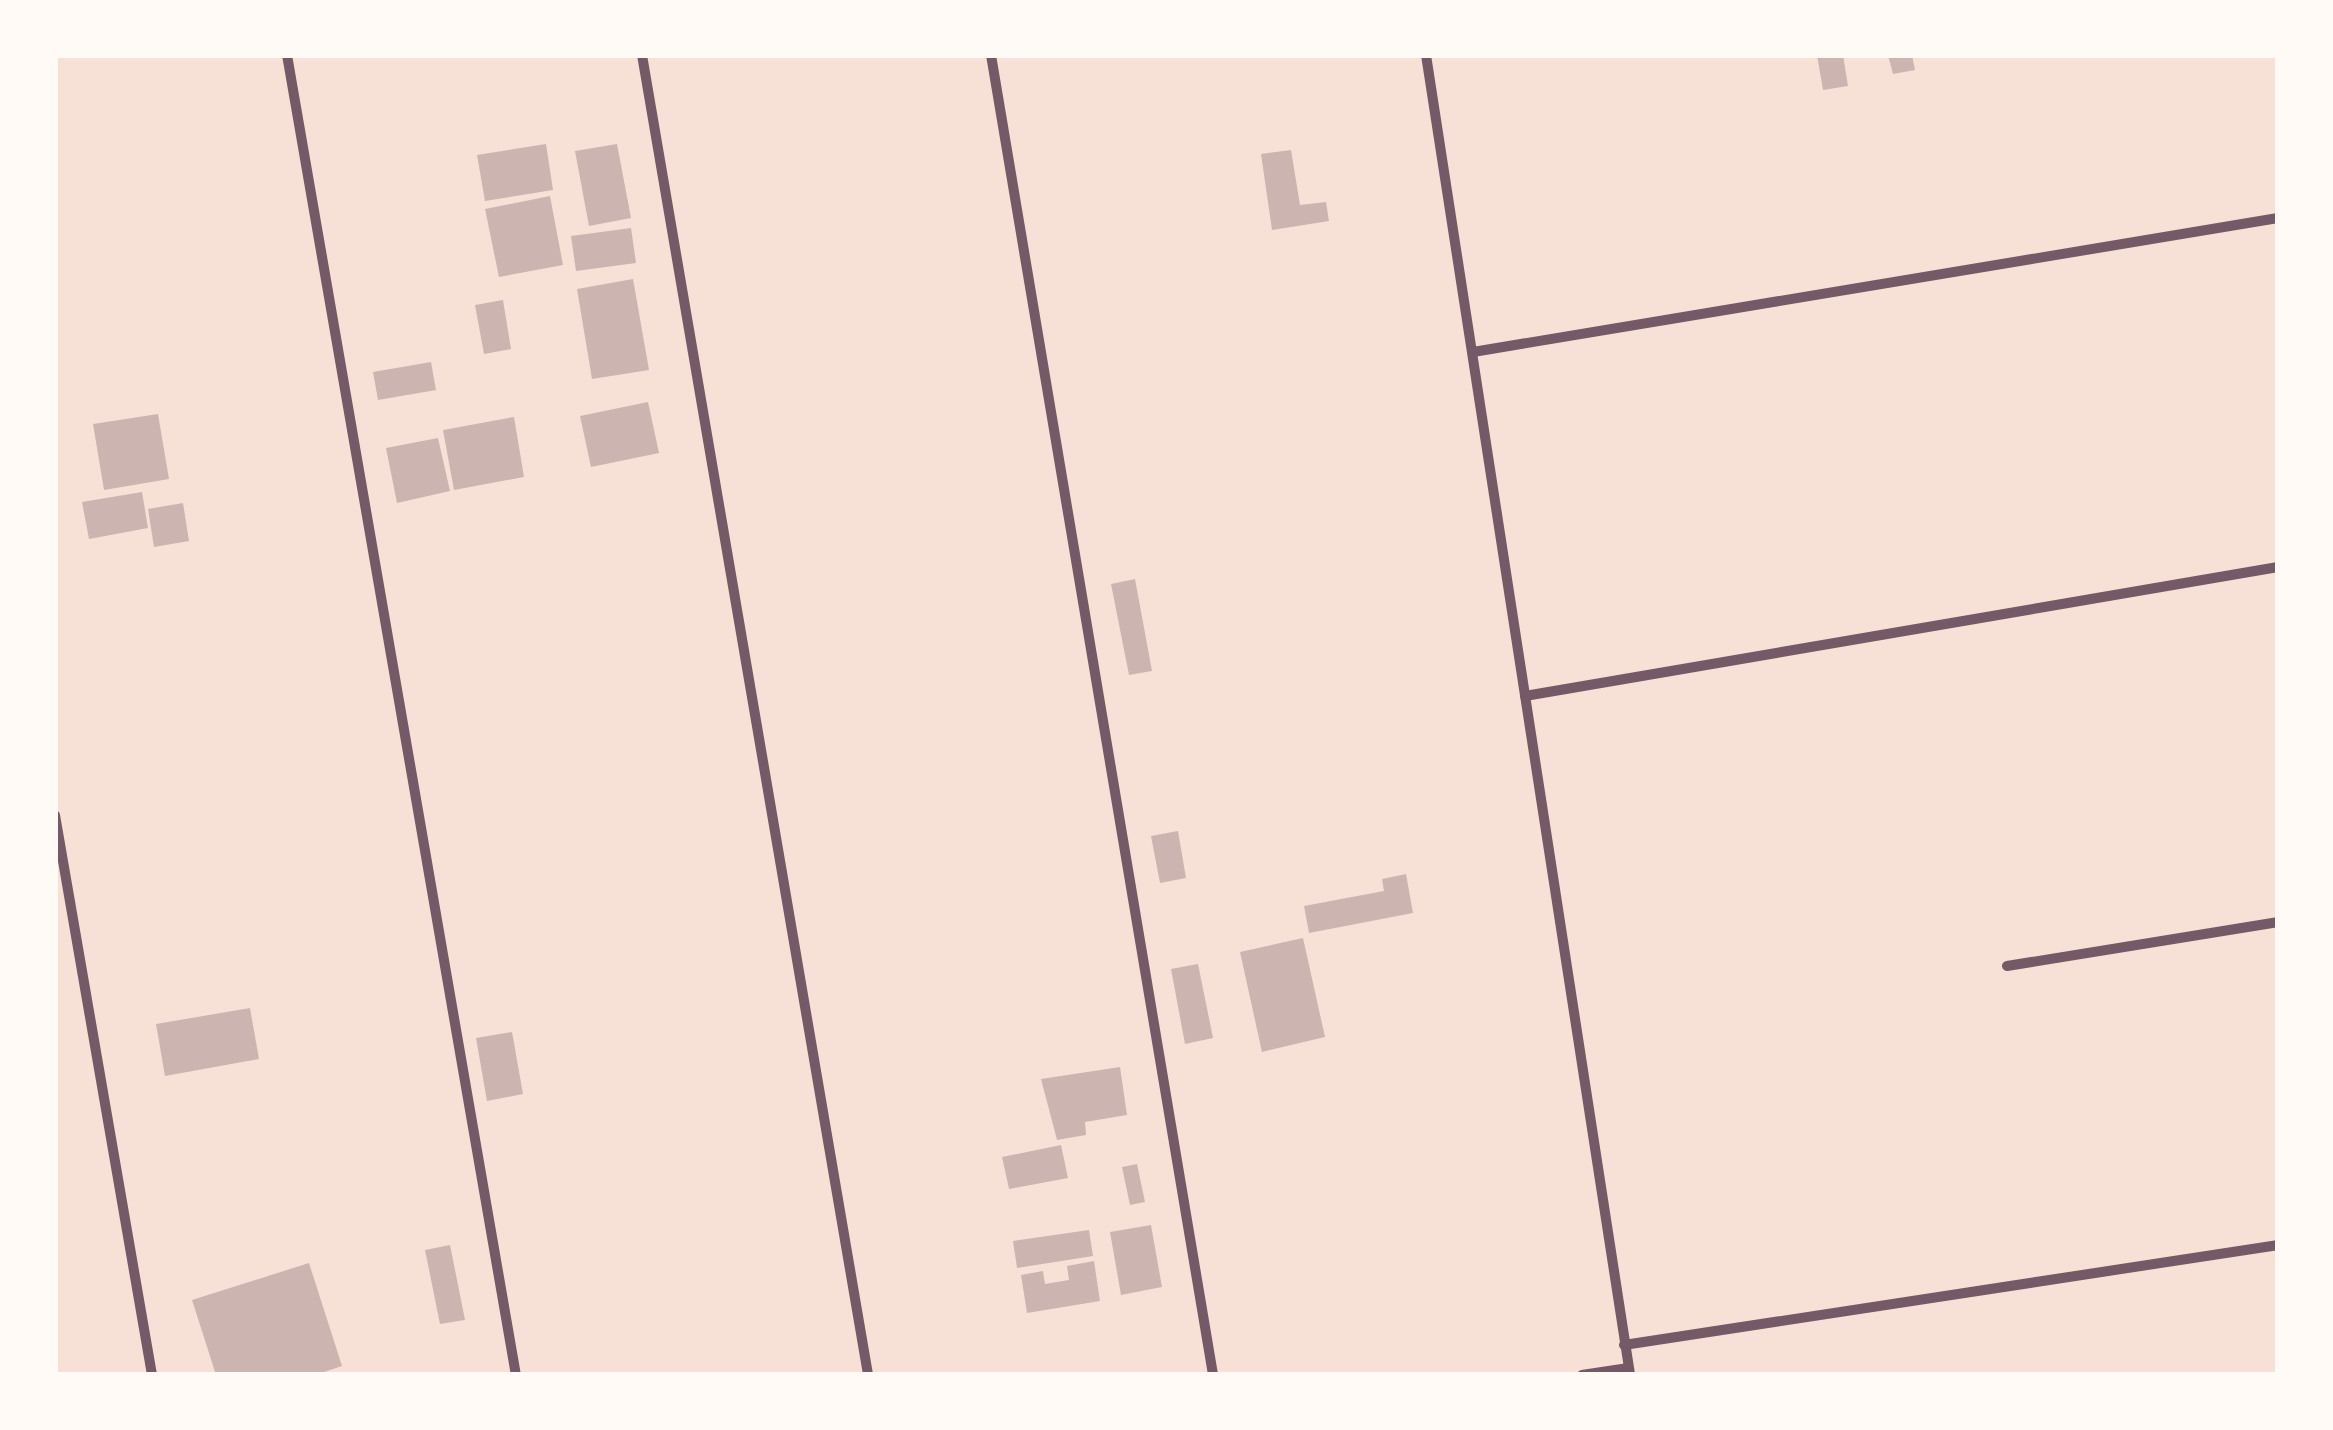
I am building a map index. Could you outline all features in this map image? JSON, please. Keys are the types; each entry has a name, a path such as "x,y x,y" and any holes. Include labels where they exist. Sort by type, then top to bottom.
{"street":[{"path":"287,55 516,1375"},
{"path":"642,55 868,1375"},
{"path":"990,55 1214,1375"},
{"path":"1426,55 1629,1371 1582,1375"},
{"path":"1473,352 2278,218"},
{"path":"1526,696 2278,567"},
{"path":"55,814 152,1375"},
{"path":"2007,966 2278,922"},
{"path":"1624,1346 2278,1244"}],"building":[{"path":"1817,55 1843,55 1848,86 1823,90"},
{"path":"1888,55 1912,55 1915,70 1893,74"},
{"path":"546,144 553,190 485,201 477,155"},
{"path":"617,144 631,218 589,226 575,151"},
{"path":"1291,150 1300,205 1326,202 1329,221 1272,230 1261,154"},
{"path":"550,196 563,265 499,277 485,209"},
{"path":"631,228 636,263 576,271 571,236"},
{"path":"633,279 649,370 592,379 577,289"},
{"path":"503,300 511,349 484,354 475,305"},
{"path":"431,362 436,390 378,400 373,372"},
{"path":"648,402 659,453 591,467 580,416"},
{"path":"158,414 169,479 104,490 93,424"},
{"path":"514,417 524,477 454,490 443,430"},
{"path":"438,438 450,491 397,503 386,448"},
{"path":"142,492 148,528 89,539 82,502"},
{"path":"183,503 189,541 154,547 148,509"},
{"path":"1135,579 1152,671 1129,675 1111,584"},
{"path":"1178,831 1186,878 1160,883 1151,836"},
{"path":"1406,874 1413,913 1309,933 1304,906 1384,891 1382,879"},
{"path":"1303,938 1325,1037 1262,1052 1240,952"},
{"path":"1198,964 1213,1038 1185,1044 1171,969"},
{"path":"250,1008 259,1059 165,1076 156,1024"},
{"path":"512,1032 523,1094 487,1101 476,1038"},
{"path":"1120,1067 1127,1115 1085,1122 1086,1135 1057,1140 1041,1079"},
{"path":"1061,1145 1068,1178 1009,1189 1002,1157"},
{"path":"1137,1164 1145,1202 1130,1205 1122,1167"},
{"path":"1151,1225 1162,1287 1121,1295 1110,1232"},
{"path":"1089,1230 1093,1256 1017,1268 1013,1241"},
{"path":"450,1245 465,1320 440,1324 425,1250"},
{"path":"1094,1261 1100,1301 1027,1313 1021,1275 1043,1271 1045,1284 1069,1280 1067,1266"},
{"path":"309,1263 342,1366 315,1375 216,1375 192,1300"}]}
